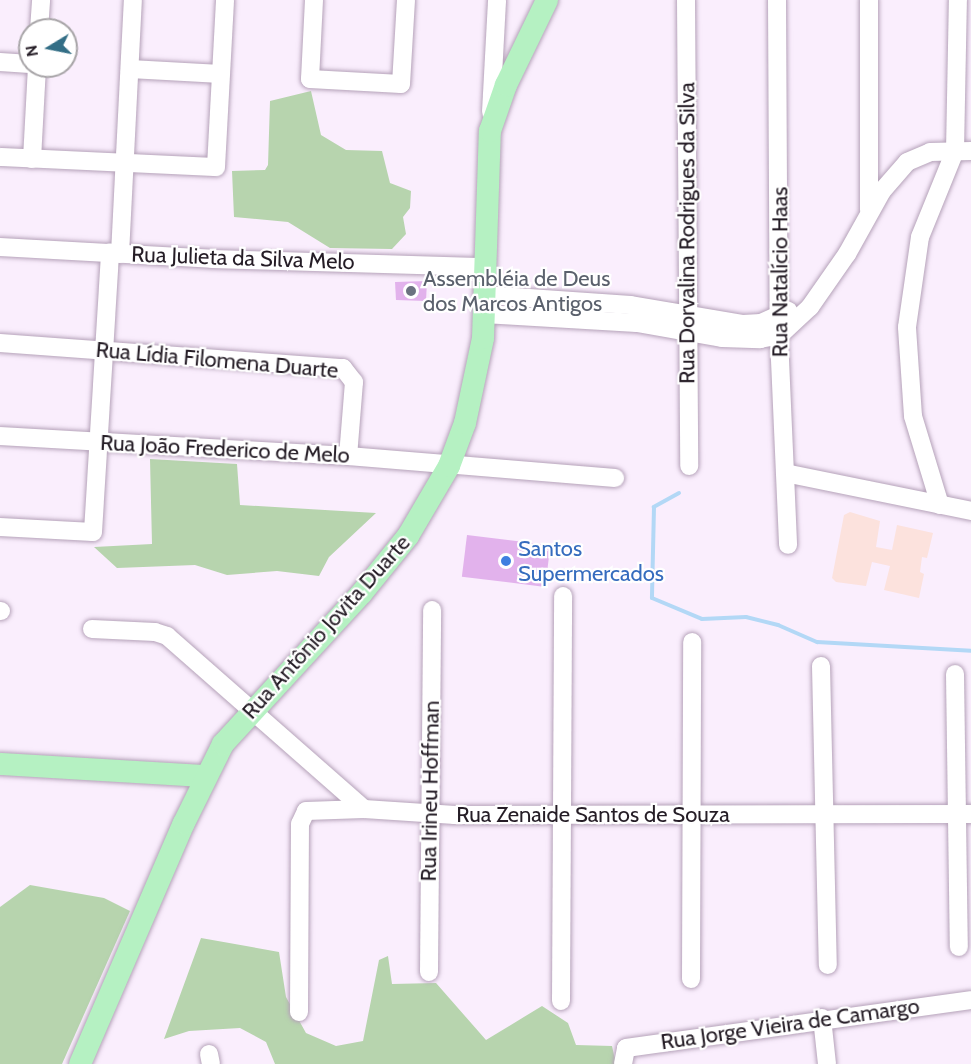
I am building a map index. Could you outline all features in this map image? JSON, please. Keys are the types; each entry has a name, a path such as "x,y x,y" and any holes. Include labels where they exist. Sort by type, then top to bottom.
{"main road":[{"name":"Rua Antônio Jovita Duarte","path":"80,1064 205,776 223,744 361,594 408,536 449,466 470,404 480,360 485,304 490,131 523,48 547,0"},
{"path":"0,764 205,776"}],"street":[{"path":"40,18 41,0"},
{"path":"0,528 93,532 104,348 125,163 133,0"},
{"path":"0,158 216,167 225,0"},
{"path":"314,0 310,79 401,84 406,0"},
{"path":"490,131 497,0"},
{"name":"Rua Dorvalina Rodrigues da Silva","path":"686,0 689,466"},
{"name":"Rua Natalício Haas","path":"777,0 781,315 779,335 788,545"},
{"path":"869,0 869,212"},
{"path":"940,505 913,416 908,327 920,237 963,151 958,0"},
{"path":"495,45 509,53 523,48"},
{"path":"0,62 18,63"},
{"path":"130,69 221,74"},
{"path":"32,159 36,78"},
{"path":"485,304 638,323 688,333 746,340 779,335 801,318 819,294 847,254 869,212 907,162 923,153 963,151"},
{"name":"Rua Julieta da Silva Melo","path":"0,247 115,254 486,267"},
{"path":"485,304 631,305 743,324 761,323 819,294"},
{"name":"Rua Lídia Filomena Duarte","path":"0,343 104,348 343,368 354,382 348,456"},
{"name":"Rua João Frederico de Melo","path":"0,436 348,456 615,478"},
{"path":"785,473 971,511"},
{"path":"561,1001 563,596"},
{"name":"Rua Irineu Hoffman","path":"429,972 432,610"},
{"path":"92,629 155,632 168,636 250,712 364,808"},
{"path":"692,642 690,815 692,979"},
{"path":"821,666 828,965"},
{"path":"955,674 965,814 959,947"},
{"name":"Rua Zenaide Santos de Souza","path":"299,1012 302,817 306,811 364,808 429,815 965,814"},
{"name":"Rua Jorge Vieira de Camargo","path":"623,1064 626,1048 822,1018 971,1000"},
{"path":"822,1018 827,1064"}],"shaded area":[{"path":"850,512 880,521 876,547 892,550 897,525 933,533 927,558 922,557 920,572 924,574 919,598 884,590 890,566 872,562 866,586 836,582 832,578 844,515"}],"green space":[{"path":"311,91 321,135 346,150 382,151 390,183 411,191 410,208 403,217 406,234 392,249 330,248 288,222 234,217 232,171 265,170 268,165 270,101"},
{"path":"150,459 237,464 240,505 376,513 329,557 319,576 277,571 227,575 195,565 117,568 94,547 152,544"},
{"path":"30,885 104,898 130,911 62,1064 0,1064 0,907"},
{"path":"201,938 279,952 286,997 306,1033 336,1046 363,1041 379,960 388,956 392,984 436,983 486,1040 542,1006 568,1023 576,1045 612,1046 616,1064 275,1064 266,1042 240,1028 189,1031 164,1039"}],"building":[{"name":"Assembléia de Deus dos Marcos Antigos","path":"427,281 426,301 396,300 395,282"},
{"name":"Santos Supermercados","path":"467,535 550,545 545,587 462,577"}],"waterway":[{"path":"679,493 654,507 652,598 702,619 746,617 778,625 817,642 971,651"}],"place":[{"name":"Assembléia de Deus dos Marcos Antigos","path":"411,291"},
{"name":"Santos Supermercados","path":"506,561"}]}
